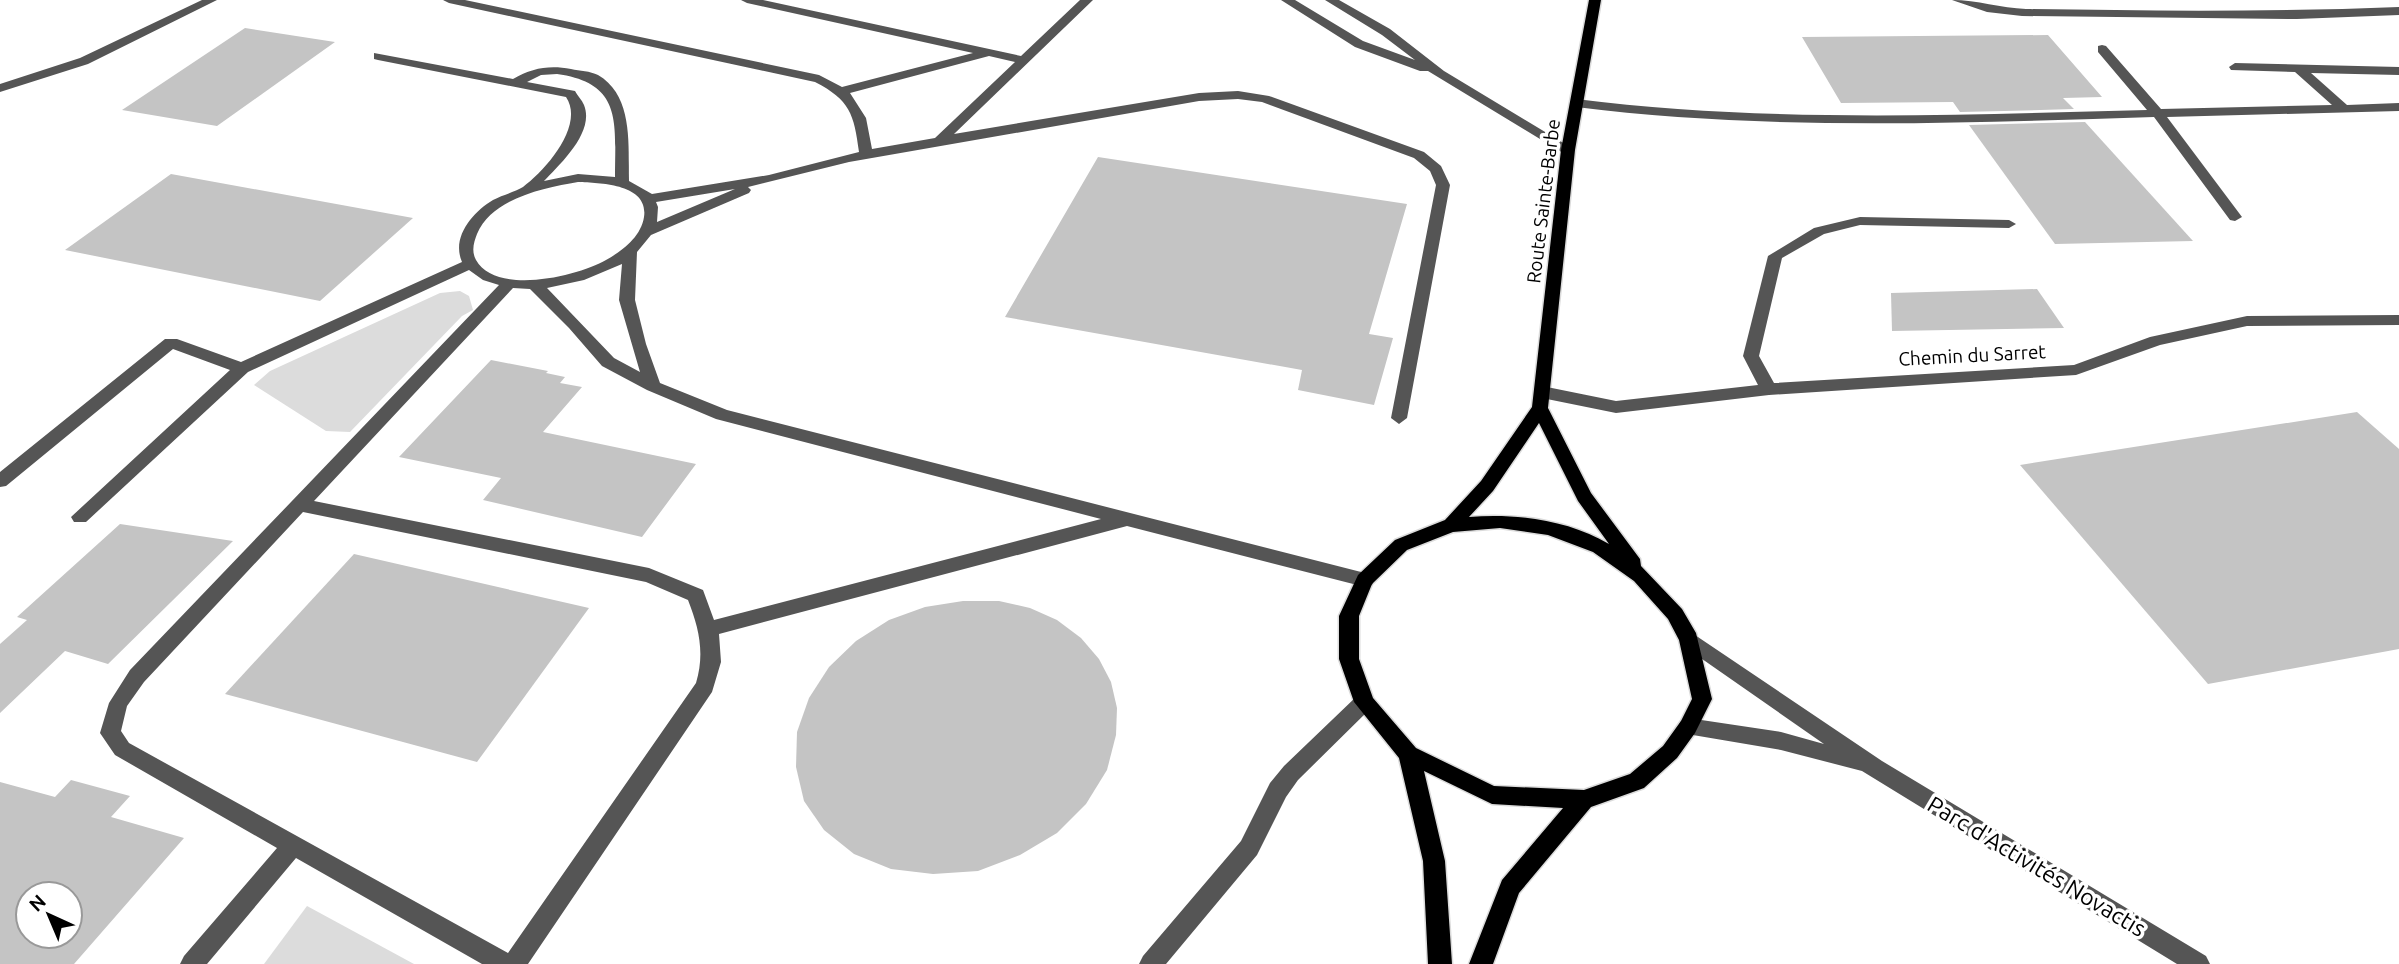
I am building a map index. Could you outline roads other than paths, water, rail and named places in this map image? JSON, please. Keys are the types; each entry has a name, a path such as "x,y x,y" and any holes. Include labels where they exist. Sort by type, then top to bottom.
{"main road":[{"name":"Route Sainte-Barbe","path":"1451,525 1487,486 1541,400 1568,150 1595,0"},
{"path":"1541,400 1584,496 1641,576 1675,614 1689,639 1702,699 1688,727 1670,752 1637,781 1584,800 1492,795 1409,754 1364,702 1349,659 1349,617 1365,580 1401,545 1451,525 1500,521 1550,528 1599,547 1641,576"},
{"path":"1409,754 1434,861 1440,964"},
{"path":"1481,964 1510,887 1584,800"}],"street":[{"path":"0,88 84,61 211,0"},
{"path":"449,0 819,79 842,91 854,102 860,114 866,154"},
{"path":"747,0 1024,60"},
{"path":"939,141 1087,0"},
{"path":"1287,0 1359,44 1440,74"},
{"path":"1331,0 1386,32 1440,74 1568,150"},
{"path":"1958,0 1987,8 2022,12 2297,15 2399,12"},
{"path":"2102,49 2157,113 2235,217"},
{"path":"842,91 989,52"},
{"path":"378,56 570,94 576,100 580,111 573,138 529,188"},
{"path":"2235,67 2399,71"},
{"path":"2298,68 2343,108"},
{"path":"517,82 531,73 556,69 592,78 607,90 617,109 622,183"},
{"path":"646,198 770,179 866,154 1199,97 1237,95 1264,99 1419,155 1436,169 1443,185 1399,418"},
{"path":"1576,103 1664,114 1768,118 1986,118 2399,107"},
{"path":"648,231 652,214 646,198 636,189 601,178 578,178 529,188 503,200 483,215 469,232 465,249 470,264 486,276 509,283 535,285 587,274 630,251 648,231 770,179"},
{"path":"1769,389 1751,356 1774,256 1819,231 1860,220 2009,224"},
{"path":"630,251 627,300 638,344 653,386"},
{"path":"80,517 242,368 470,264"},
{"path":"504,964 122,749 110,733 111,717 122,695 137,676 302,505 509,283"},
{"path":"535,285 575,324 608,362 653,386 722,415 1365,580"},
{"name":"Chemin du Sarret","path":"1541,400 1616,407 1769,389 2077,370 2156,341 2247,321 2399,320"},
{"path":"0,481 171,342 242,368"},
{"path":"302,505 649,575 696,595 708,629 713,662 705,686 514,964"},
{"path":"708,629 1131,519"},
{"name":"Parc d'Activités Novactis","path":"1689,639 1875,768 2198,964"},
{"path":"1151,964 1249,848 1278,790 1364,702"},
{"name":"Parc d'Activités Novactis","path":"1688,727 1781,741 1875,768"},
{"path":"192,964 293,845"}]}
